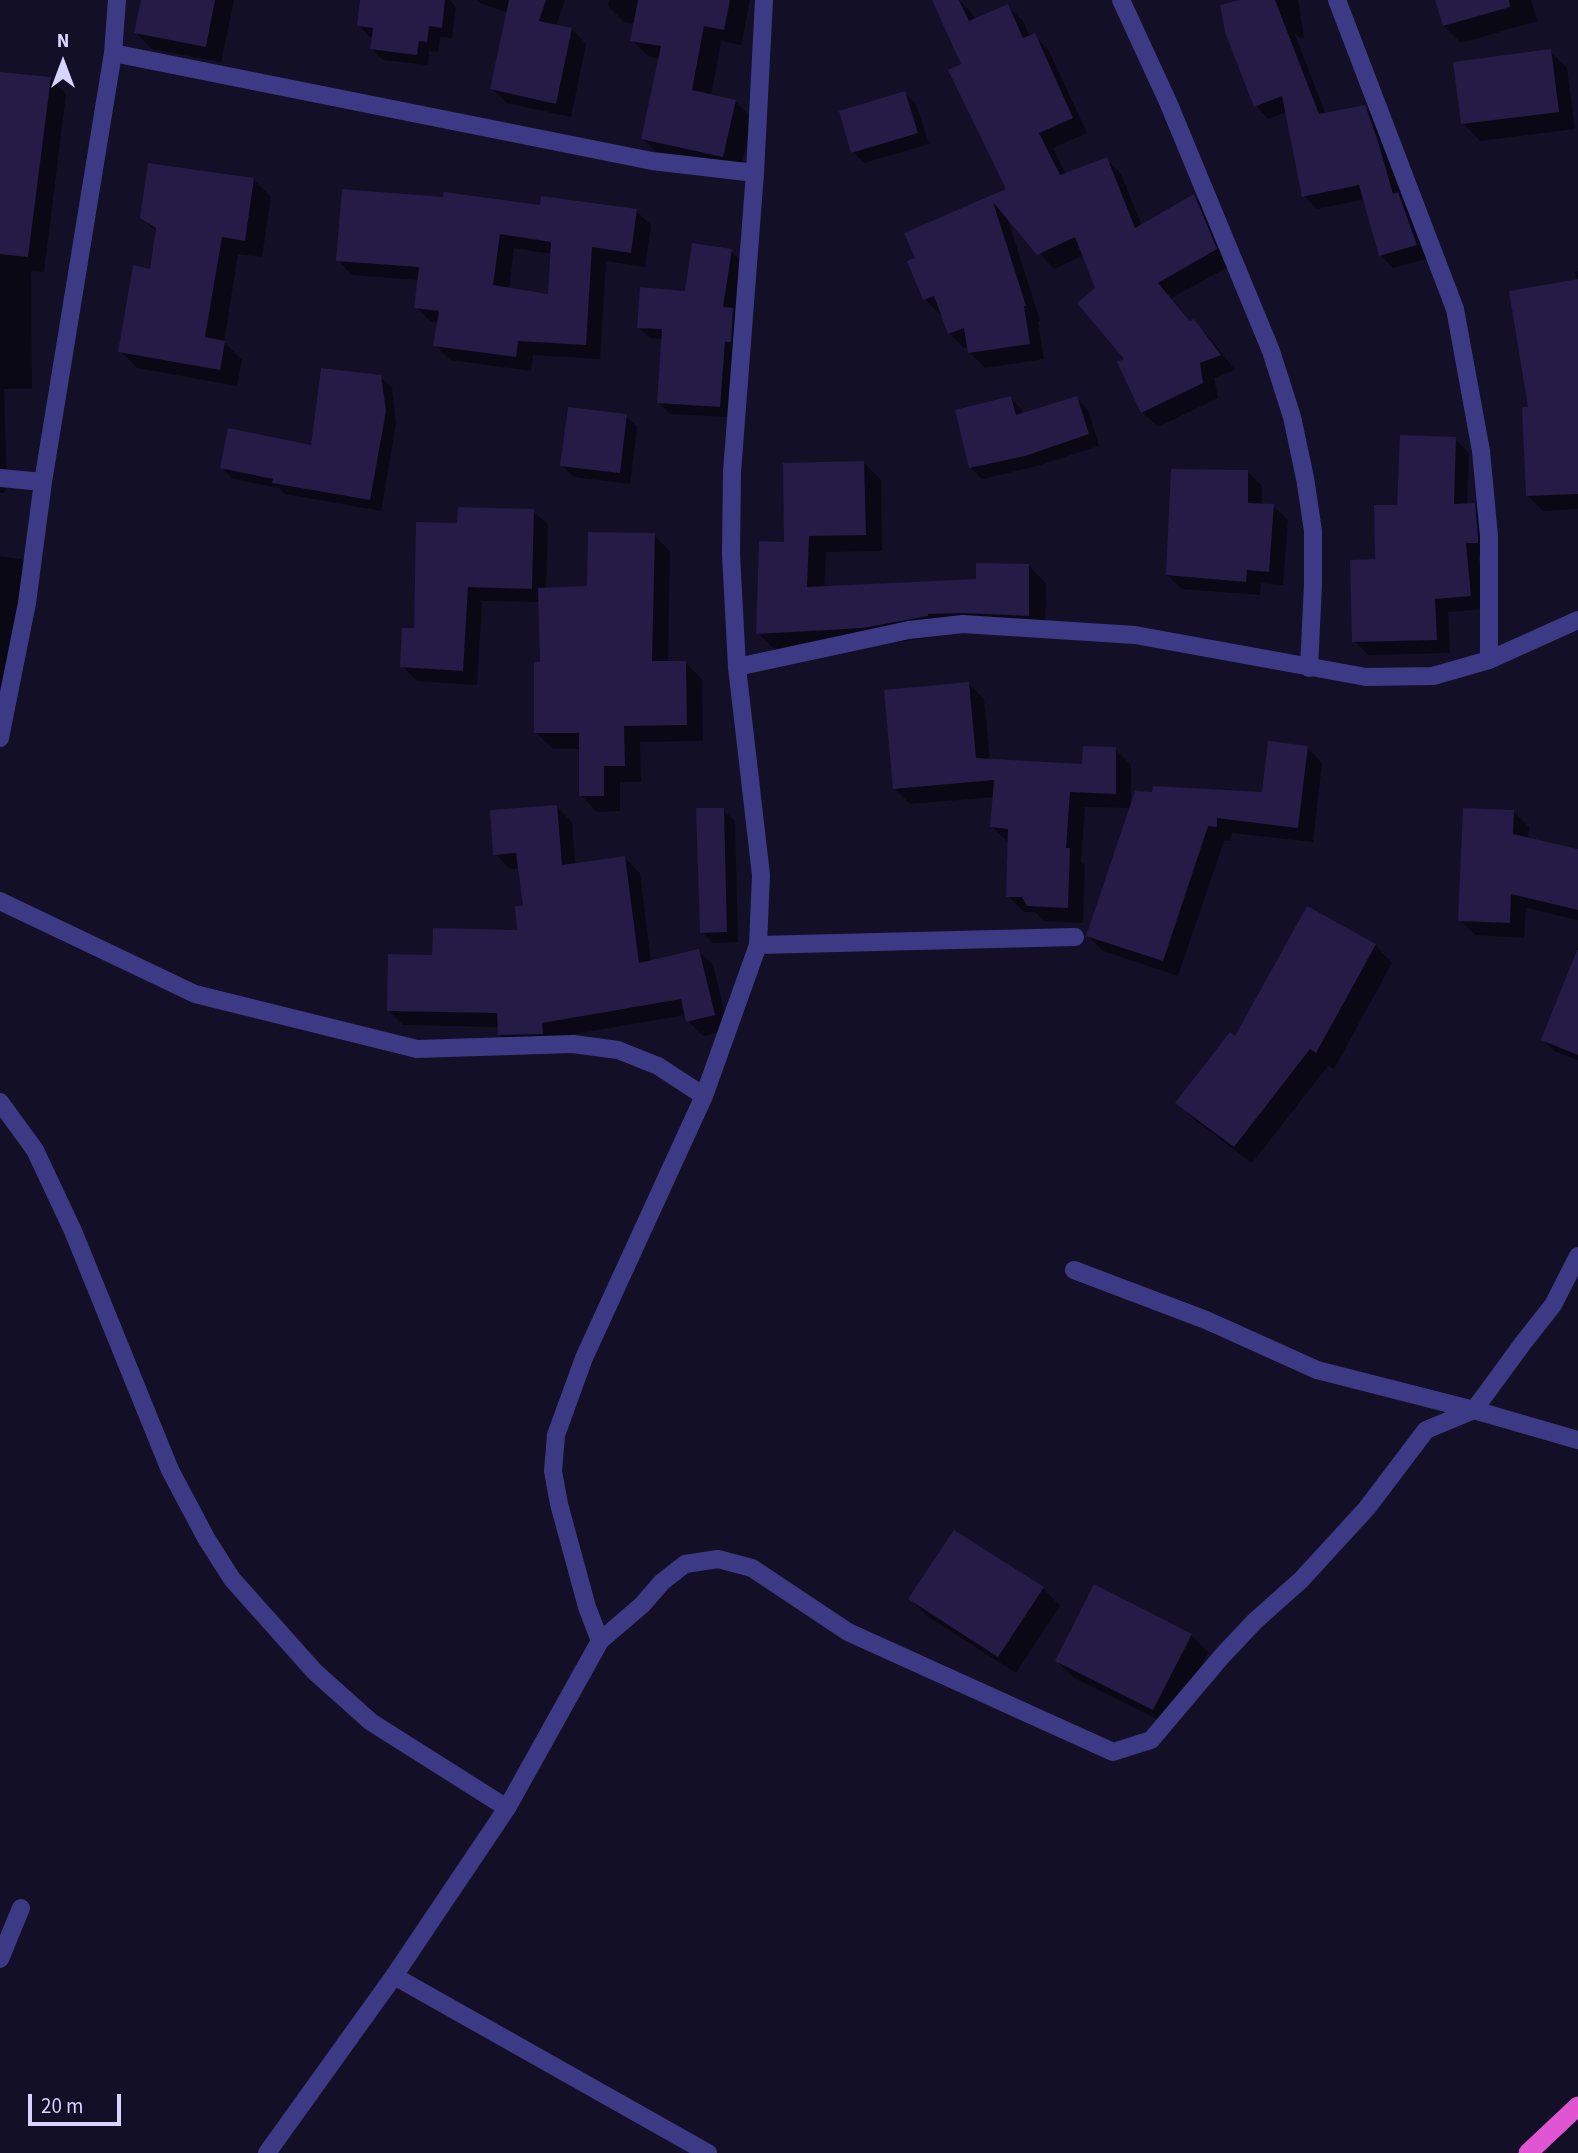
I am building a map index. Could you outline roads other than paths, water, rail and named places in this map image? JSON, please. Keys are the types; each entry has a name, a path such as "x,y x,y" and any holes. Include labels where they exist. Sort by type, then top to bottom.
{"highway":[{"path":"1528,2153 1578,2106"}],"street":[{"path":"0,738 27,603 43,482 113,53 117,0"},
{"path":"1121,0 1168,102 1271,351 1292,417 1313,531 1309,668"},
{"path":"1337,0 1455,309 1482,463 1489,536 1489,660"},
{"path":"600,1641 587,1606 559,1504 553,1471 556,1435 584,1359 704,1096 758,945 761,875 737,667 731,554 732,472 767,3"},
{"path":"113,53 652,161 755,173"},
{"path":"0,478 43,482"},
{"path":"737,667 909,630 963,624 1135,635 1366,677 1433,676 1489,660 1578,620"},
{"path":"0,901 195,994 418,1049 573,1044 618,1050 658,1066 704,1096"},
{"path":"758,945 1075,937"},
{"path":"0,1102 35,1150 73,1231 170,1470 206,1538 232,1579 315,1672 371,1722 507,1808"},
{"path":"267,2153 394,1976 507,1808 600,1641 642,1605 662,1582 685,1564 718,1559 752,1567 848,1632 1113,1752 1151,1740 1222,1656 1255,1621 1301,1580 1367,1508 1426,1430 1474,1410 1553,1305 1578,1256"},
{"path":"1074,1270 1206,1320 1317,1370 1578,1440"},
{"path":"0,1959 21,1908"},
{"path":"394,1976 708,2153"}]}
